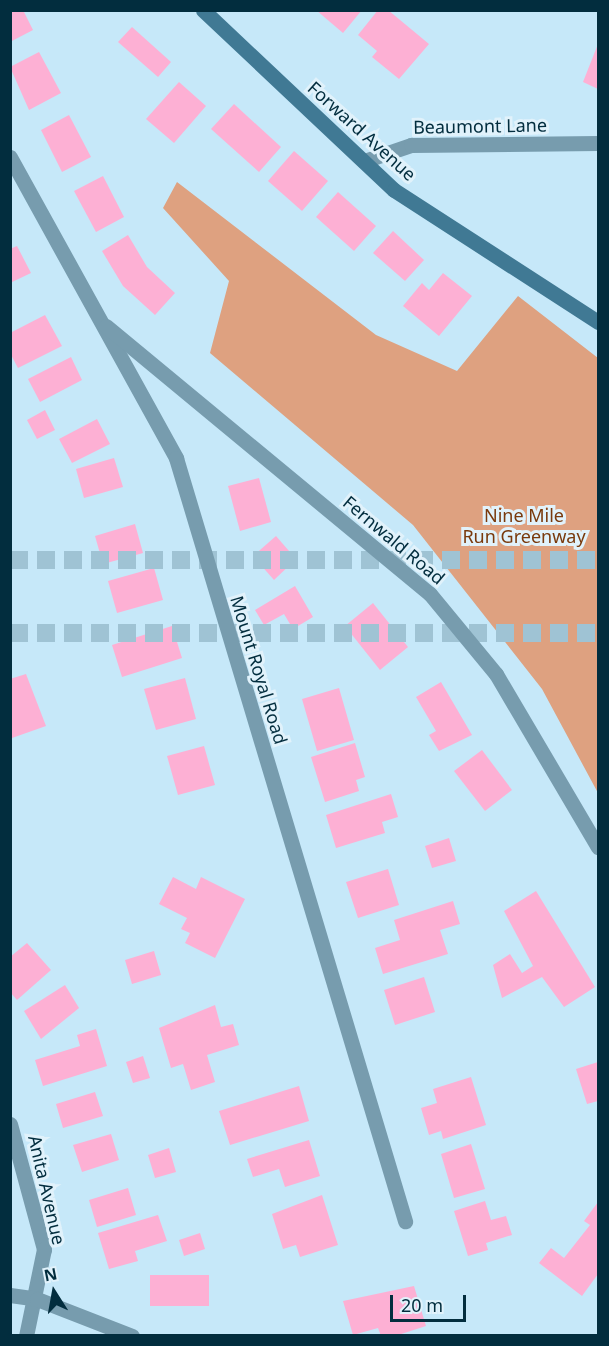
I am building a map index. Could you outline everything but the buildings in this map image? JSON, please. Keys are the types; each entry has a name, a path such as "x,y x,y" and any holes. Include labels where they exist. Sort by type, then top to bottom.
{"main road":[{"name":"Forward Avenue","path":"203,10 394,190 598,322"}],"street":[{"name":"Beaumont Lane","path":"364,161 411,146 598,143"},
{"name":"Mount Royal Road","path":"10,157 176,458 405,1221"},
{"name":"Fernwald Road","path":"100,321 430,594 496,674 598,847"},
{"name":"Anita Avenue","path":"10,1124 44,1249 38,1299 26,1335"},
{"path":"10,1295 38,1299 132,1335"}],"green space":[{"name":"Nine Mile Run Greenway","path":"177,182 376,335 457,371 518,296 598,358 598,793 542,689 413,525 210,353 229,281 163,208"}],"tunnel":[{"path":"10,560 598,560"},
{"path":"10,633 598,633"}]}
